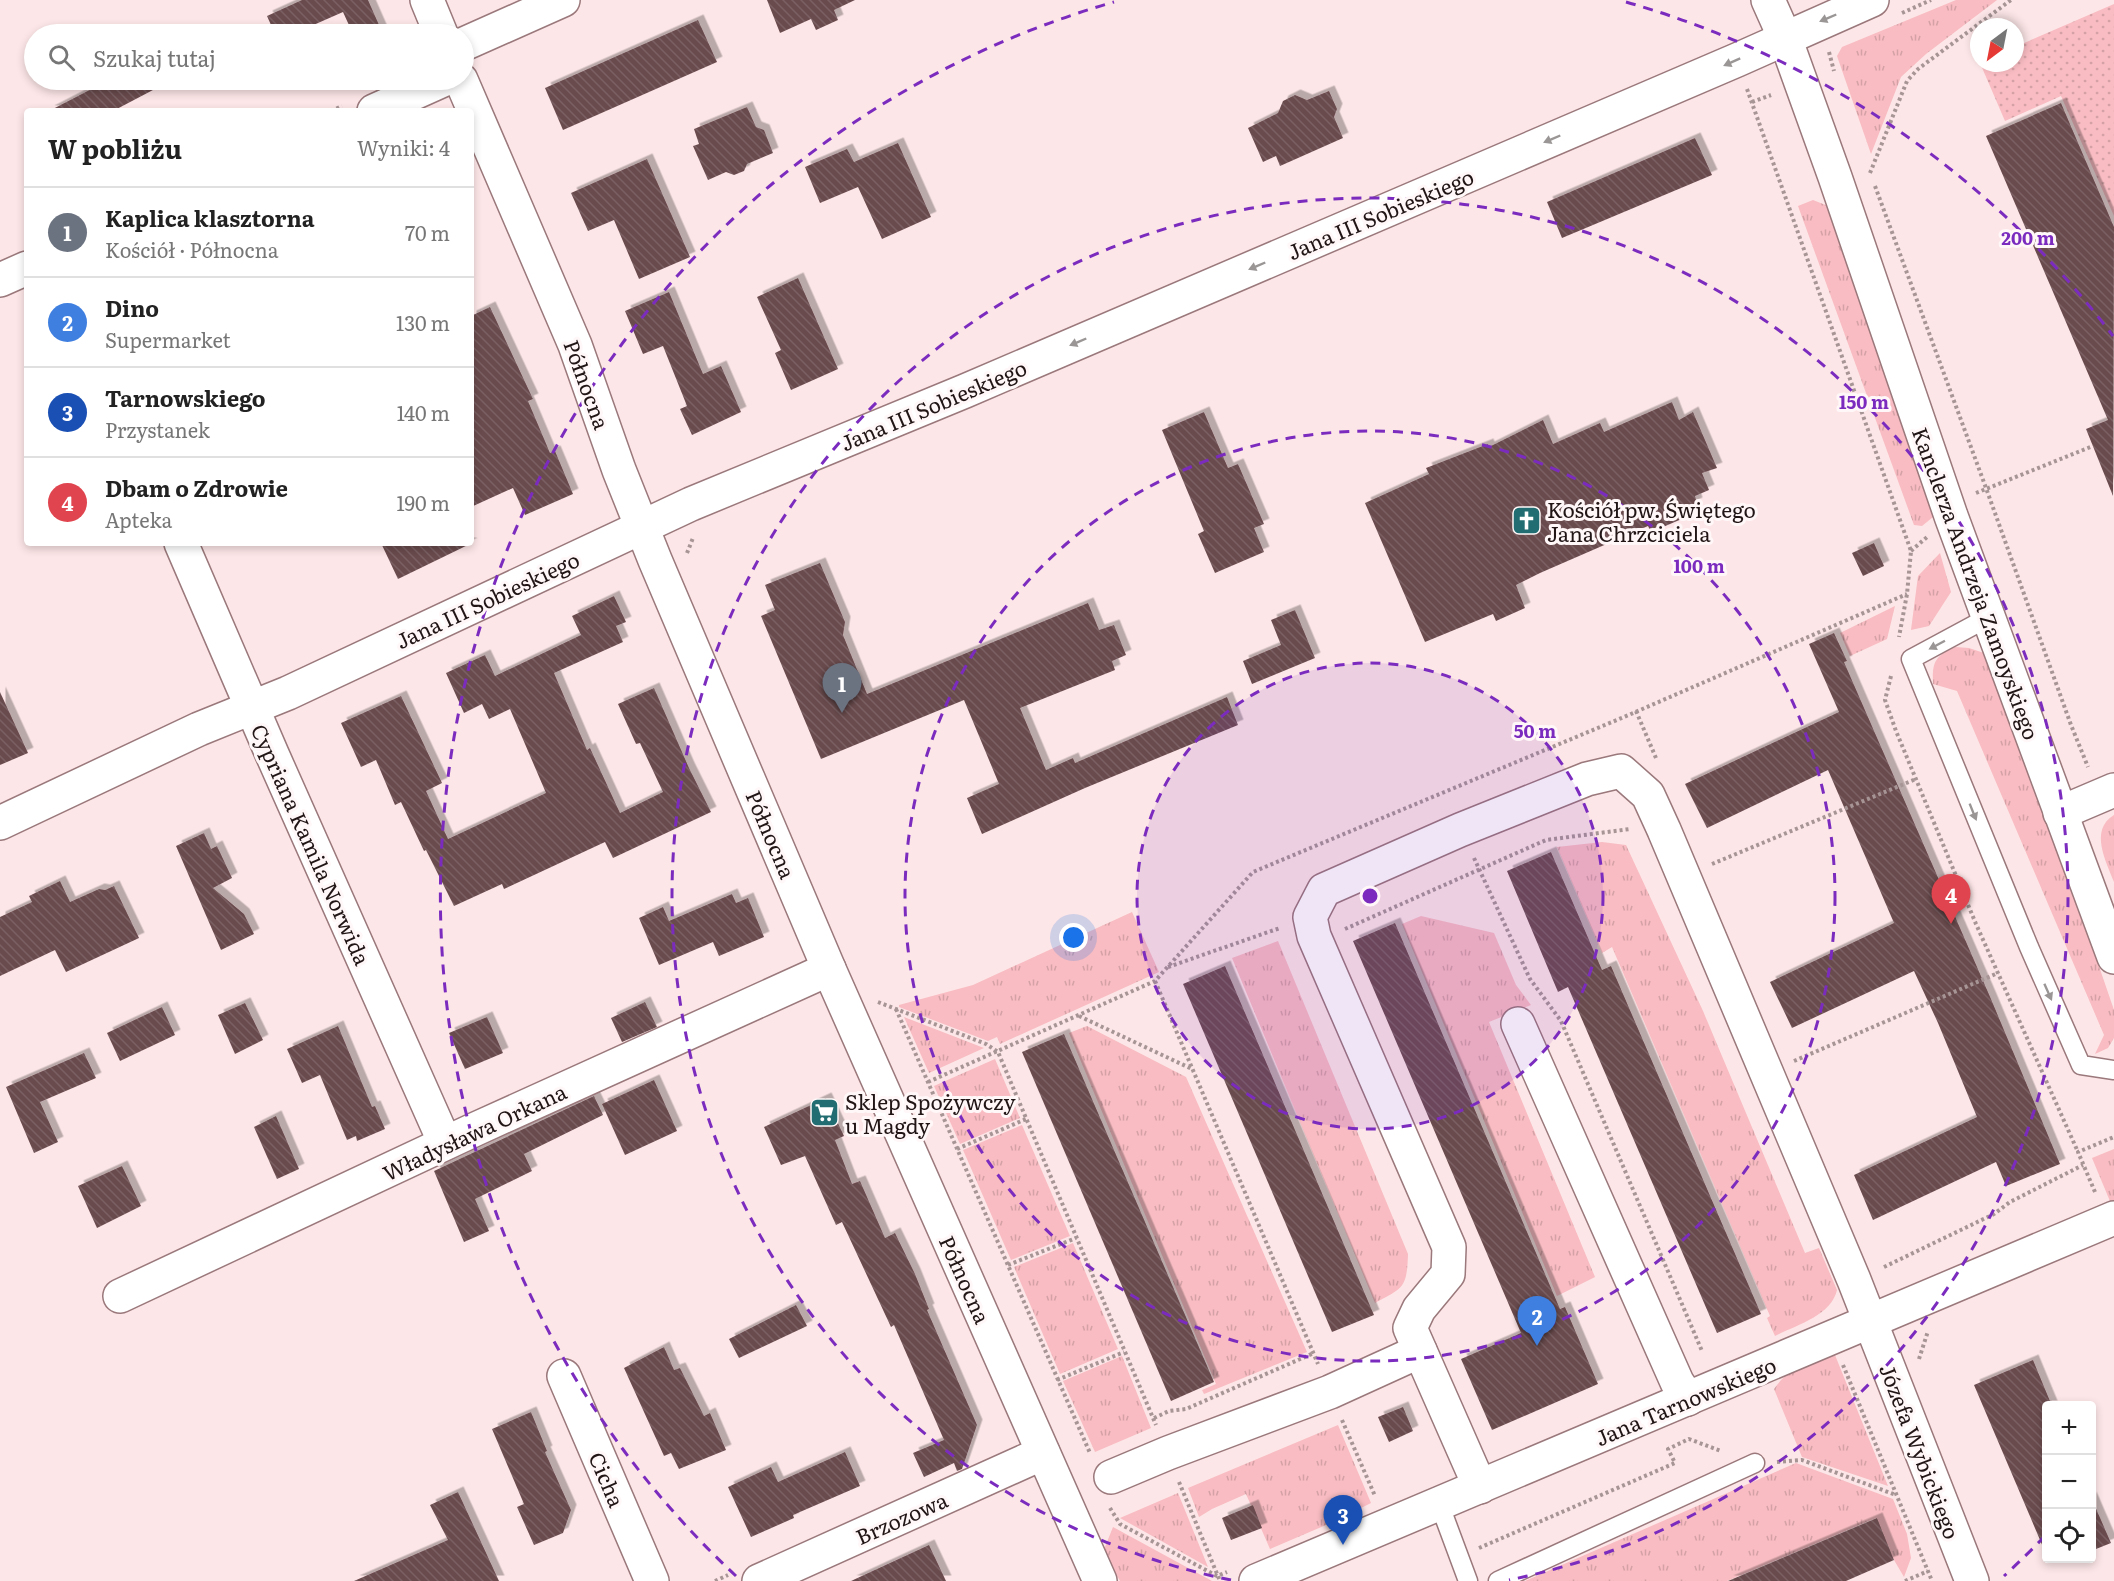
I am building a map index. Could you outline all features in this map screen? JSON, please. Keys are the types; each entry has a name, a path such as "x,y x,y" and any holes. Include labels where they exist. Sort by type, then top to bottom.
{"street":[{"path":"427,0 437,24"},
{"path":"474,40 563,0"},
{"name":"Kanclerza Andrzeja Zamoyskiego","path":"1768,0 1785,38 1835,177 1951,516 2114,957"},
{"name":"Jana III Sobieskiego","path":"0,822 199,729 288,693 641,526 1227,279 1872,0"},
{"path":"381,108 421,90"},
{"name":"Północna","path":"465,90 473,108"},
{"name":"Północna","path":"474,110 575,345 641,526 829,969 1100,1581"},
{"path":"0,280 24,269"},
{"name":"Cypriana Kamila Norwida","path":"182,546 445,1143"},
{"name":"Józefa Wybickiego","path":"1314,936 1311,917 1324,890 1460,830 1587,779 1621,771 1648,795 1870,1321 1972,1581"},
{"path":"2060,813 2107,793"},
{"path":"1314,936 1449,1247 1448,1274 1419,1309 1410,1328 1480,1487"},
{"name":"Władysława Orkana","path":"120,1296 445,1143 829,969"},
{"path":"1518,1024 1677,1382 1688,1400"},
{"name":"Jana Tarnowskiego","path":"1277,1577 1439,1503 1688,1400 1832,1336 2112,1219"},
{"path":"1103,1478 1330,1392 1420,1351"},
{"name":"Cicha","path":"564,1376 652,1581"},
{"name":"Brzozowa","path":"759,1581 1042,1453"}],"lane":[{"path":"1989,617 1911,659 2028,947 2081,1065 2114,1070"},
{"path":"1498,1581 1755,1463"},
{"path":"1439,1503 1468,1581"}],"path":[{"path":"1867,163 1870,173 1907,81 1918,69 2012,0"},
{"path":"1833,69 1837,80"},
{"path":"1874,184 2071,725 2107,793"},
{"path":"1986,488 2093,446"},
{"path":"928,1082 1155,981 1253,872 1624,717 1907,594"},
{"path":"1703,867 1916,779"},
{"path":"1314,936 1334,934 1546,840 1622,829 1664,830"},
{"path":"1788,1064 1998,973"},
{"path":"1155,981 1375,1497"},
{"path":"896,1008 986,1044 998,1052 1154,1418 1219,1579 1120,1524 1103,1478 896,1008"},
{"path":"1079,1016 1194,1070"},
{"path":"957,1149 1026,1119"},
{"path":"2112,1219 2099,1202 2078,1152 2114,1137"},
{"path":"1008,1265 1076,1238"},
{"path":"1917,1368 1930,1323"},
{"path":"1832,1336 1932,1581"},
{"path":"1058,1380 1124,1352"},
{"path":"1154,1418 1186,1409 1314,1353"},
{"path":"1905,1581 1928,1571"}],"green space":[{"path":"1956,0 1997,0 1973,18 1970,18 1970,21 1926,54 1901,77 1871,154 1837,56 1842,47"},
{"path":"2114,4 2114,216 2061,96 2005,121 1984,72 2024,72 2024,43"},
{"path":"1813,200 1828,206 1938,513 1922,526 1914,525 1798,206"},
{"path":"1940,553 1951,592 1929,626 1911,630 1918,576"},
{"path":"1895,606 1887,639 1850,656 1840,633"},
{"path":"1955,647 1969,648 1987,654 2067,873 2114,1010 2114,1038 2108,1048 2095,1054 2104,1035 1957,691 1933,684 1933,670 1936,661 1943,653"},
{"path":"2114,815 2114,882 2104,856 2101,837 2106,821"},
{"path":"1602,842 1626,845 1703,1011 1805,1253 1819,1248 1837,1290 1828,1307 1812,1319 1775,1336 1767,1318 1770,1316 1612,947 1602,953 1557,847"},
{"path":"1132,912 1159,972 1000,1044 997,1037 988,1041 899,1007 899,1005 973,985"},
{"path":"1421,916 1494,933 1516,985 1531,1005 1489,1022 1595,1277 1557,1296 1402,924"},
{"path":"1278,941 1408,1254 1405,1280 1402,1286 1375,1303 1232,958"},
{"path":"904,1017 984,1048 929,1073"},
{"path":"1087,1026 1186,1077 1307,1352 1204,1394 1202,1390 1216,1384 1069,1033"},
{"path":"995,1059 1020,1118 960,1144 934,1086"},
{"path":"1022,1125 1070,1236 1011,1260 963,1150"},
{"path":"2114,1149 2114,1205 2112,1206 2092,1158"},
{"path":"1073,1243 1118,1349 1060,1374 1014,1267"},
{"path":"1835,1355 1888,1486 1802,1457 1774,1389 1794,1370"},
{"path":"1122,1356 1151,1428 1095,1452 1063,1381"},
{"path":"1338,1425 1371,1503 1353,1512 1348,1499 1327,1507 1333,1522 1270,1549 1246,1494 1199,1517 1188,1488"},
{"path":"1796,1463 1893,1499 1907,1534 1911,1558 1904,1577 1876,1518 1727,1581 1525,1581"},
{"path":"1178,1493 1208,1567 1120,1518"},
{"path":"1113,1527 1212,1581 1120,1581 1103,1552"}],"building":[{"path":"302,0 368,0 379,24 348,24 343,12 316,24 271,24 267,16"},
{"path":"767,0 855,0 834,10 838,20 816,30 811,19 780,33"},
{"path":"698,20 717,62 563,130 545,88"},
{"path":"90,90 153,90 119,108 55,108"},
{"path":"1329,91 1337,109 1334,117 1343,138 1280,166 1276,156 1263,162 1248,128 1278,113 1283,101 1295,95 1307,100"},
{"path":"2061,103 2114,227 2113,496 2086,429 2108,420 1986,136"},
{"path":"747,107 756,127 764,130 773,153 747,164 744,171 734,175 726,172 708,180 693,146 699,144 694,129"},
{"path":"1695,138 1712,175 1562,238 1547,202"},
{"path":"898,143 931,217 882,239 858,187 820,203 805,167 847,149 854,162"},
{"path":"647,159 690,257 639,279 614,220 588,231 571,193"},
{"path":"798,278 838,369 791,390 775,353 781,350 757,297"},
{"path":"669,292 703,374 721,366 741,412 692,435 680,409 687,406 663,346 643,354 625,311"},
{"path":"490,307 533,399 528,401 550,453 555,451 573,494 525,515 513,488 474,506 474,315"},
{"name":"Kościół pw. Świętego Jana Chrzciciela","path":"1672,402 1679,420 1693,412 1717,468 1702,473 1709,490 1695,496 1697,503 1688,507 1691,515 1663,527 1662,525 1650,530 1648,526 1540,573 1516,585 1525,608 1496,621 1493,614 1425,642 1365,503 1429,474 1426,468 1488,444 1489,447 1543,420 1553,444 1600,423 1604,432"},
{"path":"1204,412 1228,468 1238,464 1264,524 1254,528 1264,552 1215,573 1198,534 1204,531 1162,430"},
{"path":"1874,543 1884,566 1863,576 1852,553"},
{"path":"382,546 466,546 398,579"},
{"path":"820,563 845,622 843,635 867,694 1088,603 1099,630 1114,625 1126,655 1112,661 1115,670 1020,708 1046,770 1073,758 1075,763 1227,697 1238,725 1085,788 982,834 967,798 999,784 964,700 821,759 761,616 775,610 765,585"},
{"path":"614,596 626,622 616,626 623,642 554,673 587,750 590,748 620,813 663,792 640,743 636,744 618,704 654,688 711,812 613,858 605,842 504,889 502,884 454,906 401,802 395,805 376,760 361,767 341,723 401,696 442,783 426,791 448,839 546,793 510,709 489,719 482,704 464,713 446,673 485,655 495,676 581,635 572,616"},
{"path":"1295,610 1315,658 1252,684 1243,661 1281,645 1271,620"},
{"path":"1834,633 1847,661 1844,662 1991,999 2060,1164 2006,1186 1996,1162 1873,1220 1854,1175 1977,1117 1938,1023 1914,971 1792,1028 1770,982 1894,923 1828,770 1707,828 1685,784 1839,712 1809,644"},
{"path":"0,692 28,753 0,765"},
{"path":"204,833 211,849 217,846 232,878 213,888 244,914 254,934 221,950 176,846"},
{"path":"1551,852 1602,970 1611,966 1761,1314 1717,1333 1568,987 1558,992 1507,871"},
{"path":"60,881 70,902 99,889 105,890 114,886 139,938 66,972 55,950 0,976 0,917 32,902 29,896"},
{"path":"732,894 736,903 748,898 764,937 719,956 713,942 659,965 639,918 663,907 669,921"},
{"path":"1395,923 1560,1309 1565,1307 1598,1384 1492,1430 1461,1359 1521,1333 1353,941"},
{"path":"1225,966 1374,1315 1332,1332 1183,984"},
{"path":"645,1002 657,1027 622,1042 611,1018"},
{"path":"245,1003 263,1040 235,1054 218,1015"},
{"path":"162,1007 175,1035 120,1061 107,1033"},
{"path":"487,1017 503,1053 465,1069 449,1033"},
{"path":"338,1026 372,1107 375,1106 385,1129 357,1141 356,1136 347,1140 320,1075 302,1083 287,1049"},
{"path":"1064,1034 1214,1382 1171,1401 1022,1052"},
{"path":"84,1053 96,1078 40,1102 58,1142 34,1153 6,1087"},
{"path":"654,1080 677,1131 625,1155 602,1104"},
{"path":"594,1096 603,1115 524,1154 532,1171 475,1199 489,1231 464,1242 434,1171"},
{"path":"826,1098 844,1136 835,1140 852,1184 860,1181 885,1238 895,1233 915,1274 929,1309 927,1310 977,1425 962,1469 957,1471 954,1463 924,1477 913,1453 944,1440 894,1325 891,1327 842,1222 836,1225 805,1156 781,1165 764,1127"},
{"path":"276,1116 299,1169 277,1179 254,1127"},
{"path":"122,1166 141,1206 97,1228 78,1186"},
{"path":"796,1305 807,1326 739,1358 729,1339"},
{"path":"664,1347 674,1370 680,1368 704,1416 710,1413 726,1450 679,1469 671,1453 664,1456 624,1368"},
{"path":"2033,1360 2050,1401 2042,1401 2042,1545 1974,1385"},
{"path":"1403,1407 1413,1431 1389,1442 1378,1417"},
{"path":"531,1412 547,1451 545,1452 571,1510 563,1533 534,1545 517,1507 524,1504 492,1429"},
{"path":"845,1452 860,1486 793,1515 794,1518 751,1537 728,1487 771,1467 778,1482"},
{"path":"458,1492 499,1581 354,1581 448,1540 430,1505"},
{"path":"1253,1505 1262,1528 1231,1540 1222,1518"},
{"path":"2096,1508 2111,1543 2096,1549"},
{"path":"1877,1518 1894,1560 1846,1581 1728,1581"},
{"path":"929,1545 946,1581 851,1581"}],"place":[{"name":"Kościół pw. Świętego Jana Chrzciciela","path":"1526,520"},
{"name":"Kaplica klasztorna","path":"842,713"},
{"name":"Dbam o Zdrowie","path":"1951,924"},
{"name":"Sklep Spożywczy u Magdy","path":"824,1112"},
{"name":"Dino","path":"1537,1346"},
{"name":"Tarnowskiego","path":"1343,1545"}]}
